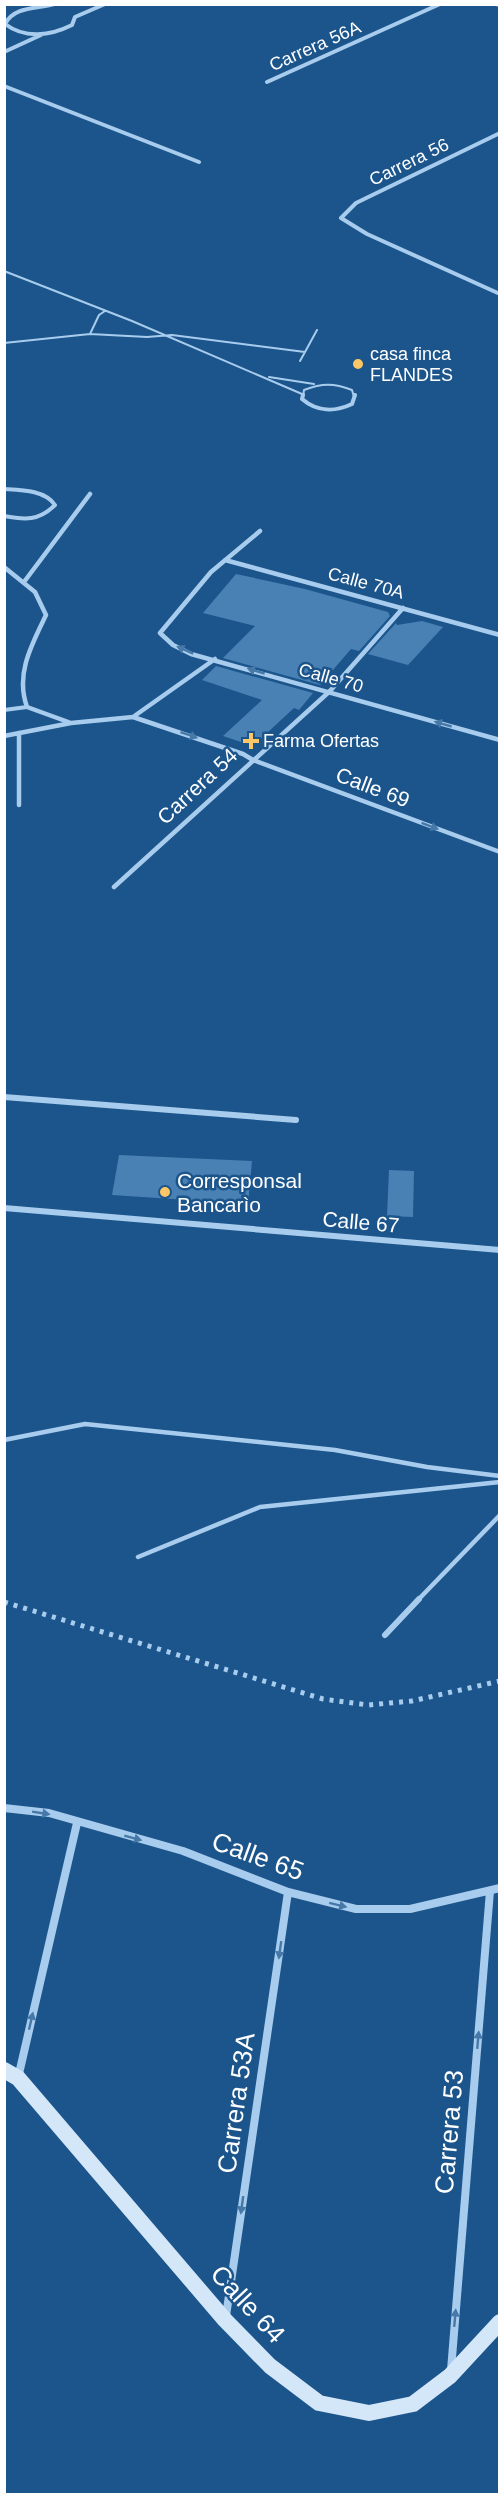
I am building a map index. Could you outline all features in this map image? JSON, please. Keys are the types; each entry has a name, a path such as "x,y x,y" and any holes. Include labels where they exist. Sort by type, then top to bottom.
{"street":[{"path":"54,4 14,13 4,24 15,30 44,33 64,30 72,25 79,15 105,4"},
{"name":"Carrera 56A","path":"267,82 440,4"},
{"path":"4,52 44,33"},
{"path":"4,86 199,162"},
{"name":"Carrera 56","path":"500,133 356,203 341,218 367,234 500,294"},
{"path":"24,582 90,494"},
{"path":"225,560 260,531"},
{"name":"Calle 70A","path":"225,560 500,635"},
{"name":"Calle 70","path":"225,560 211,572 160,633 173,645 191,654 500,740"},
{"path":"4,567 34,592 46,615 22,676 21,696 27,707 70,723"},
{"path":"4,573 12,573"},
{"name":"Carrera 54","path":"114,887 330,691 403,608"},
{"path":"4,736 70,723 133,717 215,659"},
{"name":"Calle 69","path":"133,717 243,754 253,760 500,852"},
{"path":"19,733 20,805"},
{"path":"4,1097 296,1120"},
{"name":"Calle 67","path":"4,1208 500,1250"},
{"name":"Calle 65","path":"4,1808 49,1813 77,1823 183,1851 288,1892 356,1909 410,1909 500,1888"},
{"path":"11,2074 77,1823"},
{"name":"Carrera 53","path":"450,2376 489,1891"},
{"name":"Carrera 53A","path":"225,2320 288,1892"},
{"name":"Calle 64","path":"11,2074 225,2320 270,2366 319,2403 369,2413 413,2404 450,2376 500,2322"}],"lane":[{"path":"4,271 105,310 302,394"},
{"path":"90,334 99,315 105,310"},
{"path":"300,362 317,330"},
{"path":"4,343 90,334 147,337 161,335 188,336 305,352"},
{"path":"260,376 317,385 345,386 356,395 355,400 345,407 328,410 311,406 302,399 302,394 304,390 317,385"},
{"path":"4,489 47,496 53,500 55,505 39,518 28,520 4,516"},
{"path":"4,710 27,707"},
{"path":"4,1440 85,1424 335,1450 427,1467 500,1476"},
{"path":"138,1557 260,1507 500,1482"},
{"path":"385,1635 500,1515"}],"path":[{"path":"4,1602 323,1699 368,1705 412,1701 500,1681"}],"building":[{"path":"236,574 305,589 388,612 390,616 359,651 351,649 320,685 223,658 255,626 203,613"},
{"path":"422,621 443,627 408,665 368,654 396,623 397,625"},
{"path":"216,666 313,693 299,710 294,708 253,746 223,736 262,700 202,680"},
{"path":"119,1155 252,1161 248,1204 112,1195"},
{"path":"389,1170 414,1171 413,1217 387,1216"}],"place":[{"name":"casa finca FLANDES","path":"358,364"},
{"name":"Farma Ofertas","path":"251,741"},
{"name":"Corresponsal Bancarìo","path":"165,1192"}]}
